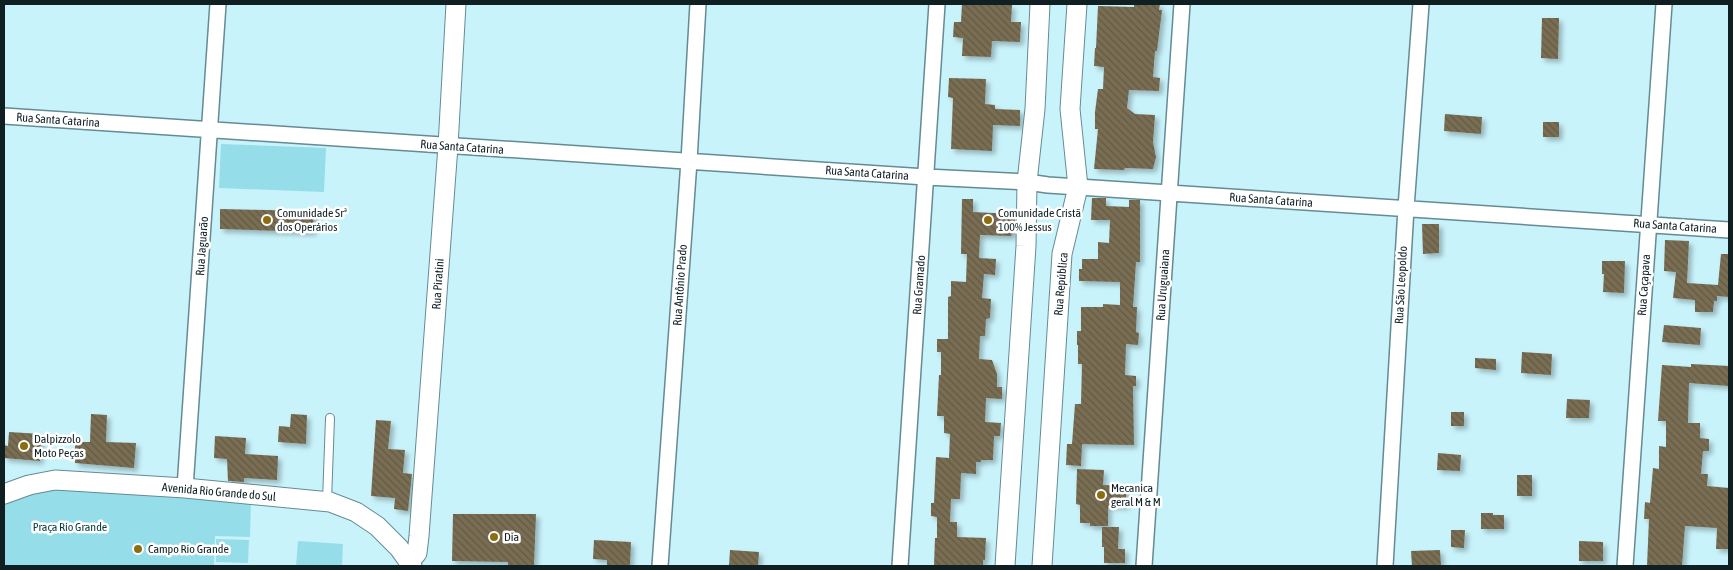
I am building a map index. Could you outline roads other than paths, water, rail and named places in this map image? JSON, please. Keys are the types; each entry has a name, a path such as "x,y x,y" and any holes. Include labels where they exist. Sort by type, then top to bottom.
{"street":[{"name":"Rua Jaguarão","path":"185,488 218,4"},
{"name":"Rua Piratini","path":"410,564 417,553 419,536 448,146 456,4"},
{"name":"Rua Antônio Prado","path":"660,566 689,161 698,4"},
{"name":"Rua Gramado","path":"900,566 937,4"},
{"path":"1005,566 1026,246 1027,182 1034,109 1040,4"},
{"name":"Rua República","path":"1042,566 1062,254 1078,187 1070,109 1075,4"},
{"name":"Rua Uruguaiana","path":"1144,566 1182,4"},
{"name":"Rua São Leopoldo","path":"1385,566 1406,208 1421,4"},
{"name":"Rua Caçapava","path":"1625,566 1664,4"},
{"name":"Rua Santa Catarina","path":"4,116 926,177 1027,182 1078,187 1729,230"},
{"name":"Avenida Rio Grande do Sul","path":"4,494 29,485 55,480 185,488 326,501 343,506 367,518 385,534 410,564"}],"lane":[{"path":"326,501 330,418"}],"place":[{"name":"Comunidade Srª dos Operários","path":"267,220"},
{"name":"Comunidade Cristã 100% Jessus","path":"988,220"},
{"name":"Dalpizzolo Moto Peças","path":"24,446"},
{"name":"Mecanica geral M & M","path":"1101,495"},
{"name":"Dia","path":"494,537"},
{"name":"Campo Rio Grande","path":"138,549"}],"park label":[{"name":"Praça Rio Grande","path":"70,527"}]}
